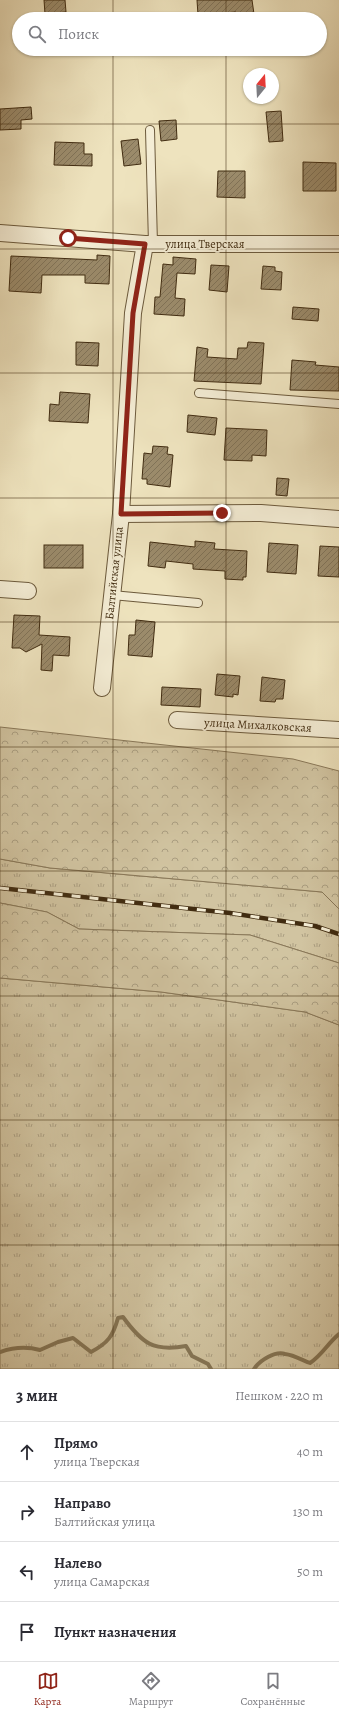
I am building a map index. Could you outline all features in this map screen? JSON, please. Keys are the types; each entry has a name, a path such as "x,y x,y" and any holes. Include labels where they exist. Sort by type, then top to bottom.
{"street":[{"name":"улица Тверская","path":"0,233 149,244 339,244"},
{"name":"Балтийская улица","path":"102,688 121,514 133,313 149,244"},
{"path":"121,514 261,513 339,519"},
{"path":"0,589 28,591"},
{"name":"улица Михалковская","path":"177,720 339,730"}],"lane":[{"path":"149,244 150,130"},
{"path":"199,393 339,404"},
{"path":"112,594 198,603"}],"green space":[{"path":"0,727 293,759 339,771 339,909 322,892 50,868 0,859"},
{"path":"0,859 50,868 322,892 339,909 339,963 250,935 79,929 47,912 0,903"},
{"path":"0,903 47,912 79,929 250,935 339,963 339,1025 305,1012 161,992 0,978"},
{"path":"0,978 161,992 305,1012 339,1025 339,1369 0,1369"}],"building":[{"path":"44,0 65,0 66,12 45,12"},
{"path":"197,0 252,0 254,12 236,12 198,12"},
{"path":"31,107 32,119 21,120 21,129 0,130 0,109"},
{"path":"281,111 283,141 269,142 266,112"},
{"path":"176,120 177,139 161,141 159,121"},
{"path":"138,139 141,164 124,166 121,141"},
{"path":"55,142 84,143 84,154 92,154 92,166 54,165"},
{"path":"303,162 336,163 336,191 303,191"},
{"path":"218,171 245,171 245,198 217,197"},
{"path":"97,255 110,256 109,284 85,283 85,275 42,275 41,293 9,291 11,256 97,260"},
{"path":"173,257 196,259 195,274 177,273 175,298 185,299 184,316 154,314 155,297 160,297 163,264 173,265"},
{"path":"211,265 229,266 227,292 209,290"},
{"path":"263,266 275,267 275,271 282,272 281,290 261,289"},
{"path":"293,307 319,309 318,321 292,319"},
{"path":"76,342 99,343 98,366 76,365"},
{"path":"248,342 264,343 261,384 194,381 197,347 208,349 207,357 237,359 238,348 247,348"},
{"path":"292,360 316,362 315,365 339,367 339,391 290,390"},
{"path":"60,392 90,394 88,423 49,421 50,404 59,405"},
{"path":"188,415 217,418 215,435 187,432"},
{"path":"226,428 267,430 266,456 252,455 252,461 224,460"},
{"path":"153,446 168,447 167,454 173,455 170,487 147,484 147,479 142,479 144,453 152,454"},
{"path":"277,478 289,479 287,496 276,495"},
{"path":"195,541 215,543 214,549 247,551 246,577 243,577 243,580 225,579 225,571 193,569 193,564 166,561 165,568 148,566 150,542 195,547"},
{"path":"269,543 298,545 296,574 267,572"},
{"path":"44,545 83,545 83,568 44,568"},
{"path":"320,546 339,547 339,577 318,576"},
{"path":"14,615 40,616 39,635 70,637 69,656 53,655 52,671 41,670 42,644 26,652 20,648 12,648"},
{"path":"136,620 155,622 152,657 128,655 129,635 135,635"},
{"path":"217,674 240,676 238,695 233,694 233,697 215,695"},
{"path":"262,677 285,680 283,699 276,699 275,702 260,701"},
{"path":"162,687 201,689 200,707 161,705"}],"waterway":[{"path":"0,1352 20,1348 40,1350 58,1342 73,1338 91,1352 106,1342 112,1334 118,1318 123,1317 136,1333 149,1344 165,1348 186,1346 192,1356 208,1364 211,1369"},
{"path":"254,1369 272,1355 281,1353 292,1355 310,1363 339,1334"}],"railway":[{"path":"0,888 230,913 315,926 339,934"}],"route":[{"path":"68,238 145,244 133,313 121,514 222,513"}]}
